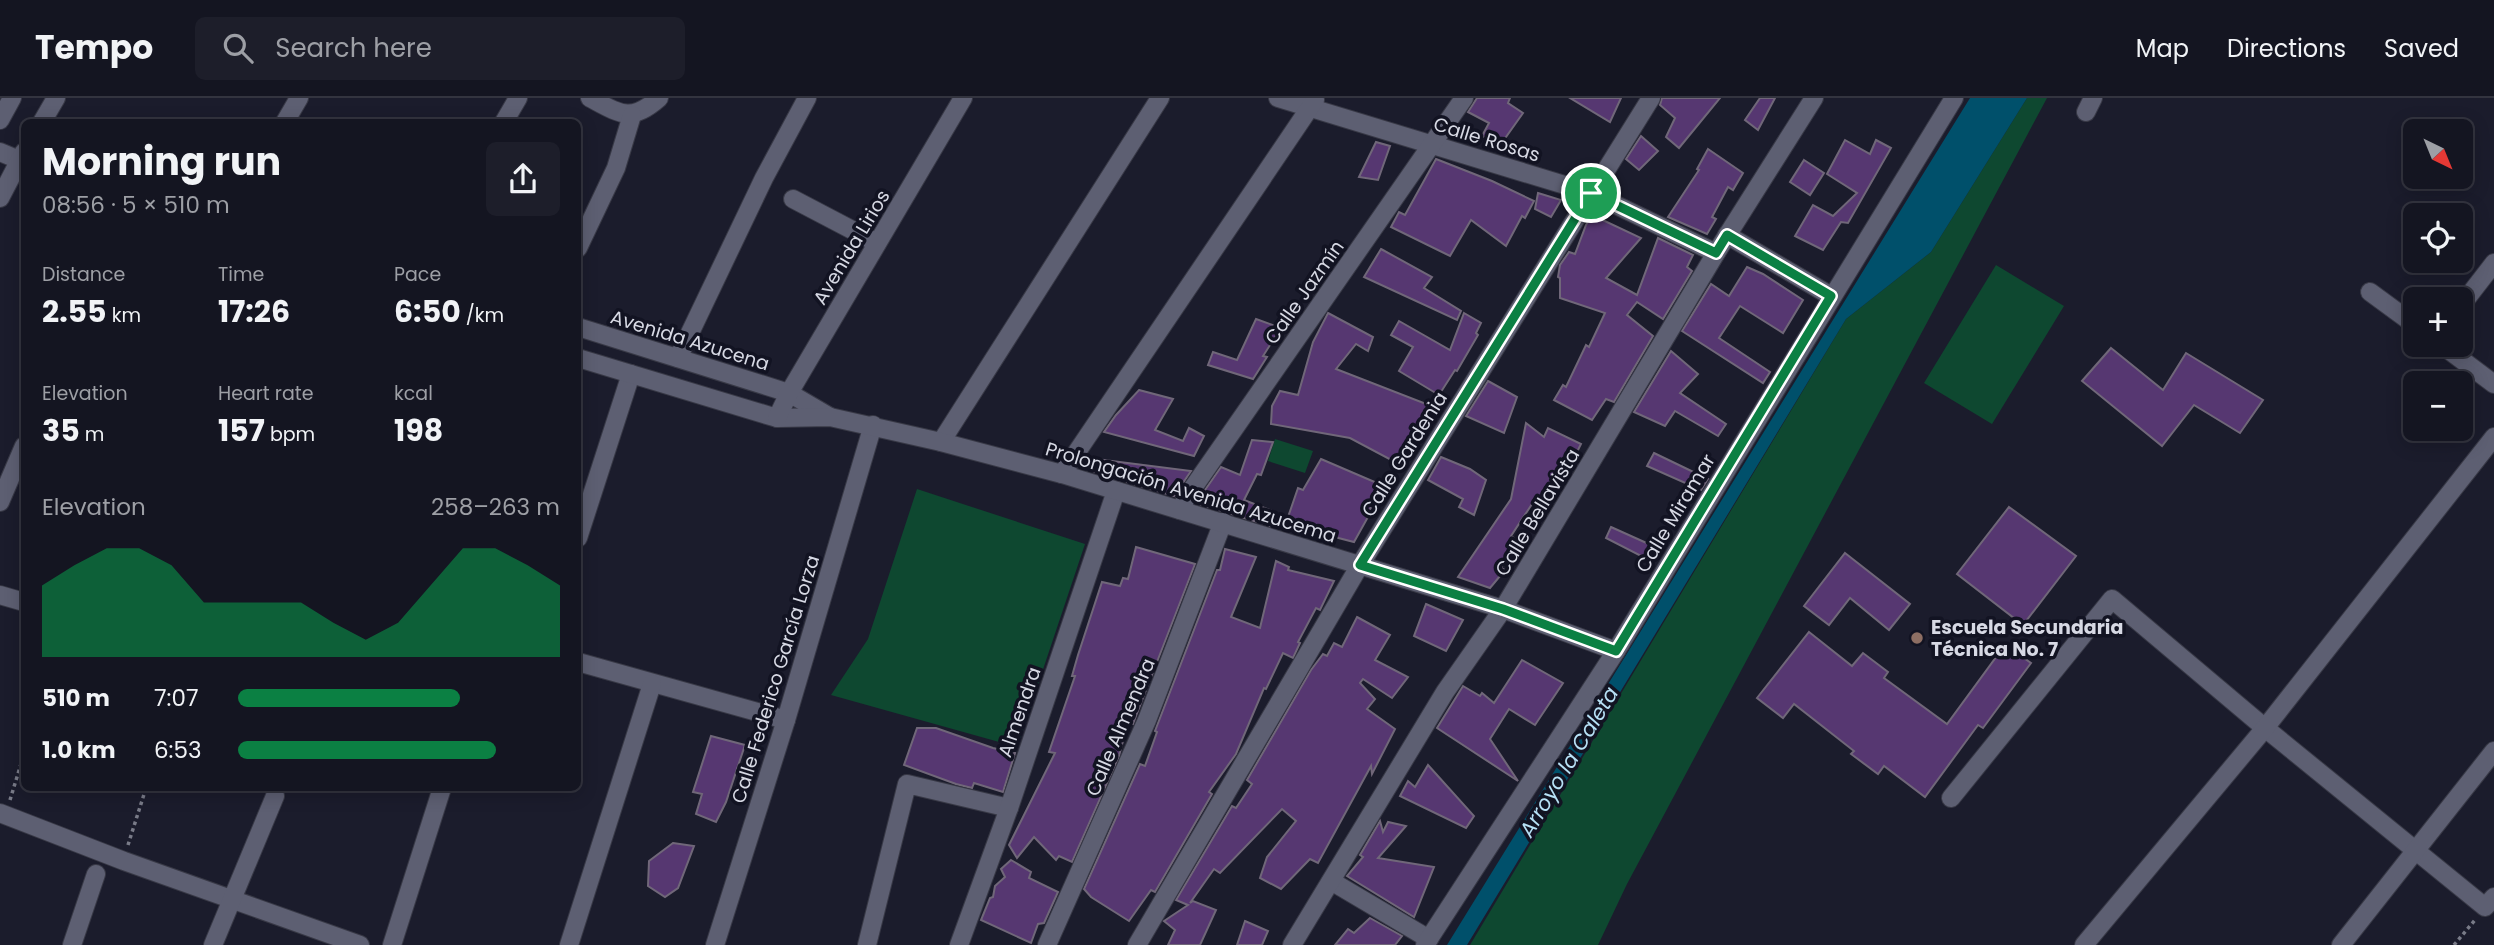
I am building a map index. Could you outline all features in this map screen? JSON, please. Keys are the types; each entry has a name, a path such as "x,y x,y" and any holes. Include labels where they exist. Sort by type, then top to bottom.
{"street":[{"path":"0,120 12,98"},
{"path":"44,119 56,98"},
{"path":"287,119 299,98"},
{"path":"506,119 517,98"},
{"path":"590,98 618,113 632,115 646,110 659,98"},
{"path":"678,358 764,178 807,98"},
{"name":"Avenida Lirios","path":"777,418 789,393 963,98"},
{"path":"941,442 1160,98"},
{"name":"Calle Rosas","path":"1278,98 1312,103 1432,145 1591,193 1716,253"},
{"name":"Calle Jazmín","path":"1180,510 1464,98"},
{"name":"Calle Gardenia","path":"1137,945 1360,565 1651,98"},
{"name":"Calle Bellavista","path":"1292,945 1445,692 1503,609 1716,253 1814,98"},
{"name":"Calle Miramar","path":"1427,942 1616,651 1954,98"},
{"path":"1062,474 1312,103"},
{"path":"581,242 616,168 632,115"},
{"path":"0,152 21,157"},
{"path":"0,198 21,162"},
{"path":"793,199 877,243"},
{"path":"1727,235 1831,296"},
{"path":"2473,290 2494,263"},
{"path":"2370,292 2403,316"},
{"name":"Avenida Azucena","path":"581,328 789,393"},
{"path":"2458,357 2494,384"},
{"path":"581,359 777,418"},
{"path":"581,529 631,374"},
{"name":"Prolongación Avenida Azucema","path":"789,393 830,417"},
{"name":"Prolongación Avenida Azucema","path":"777,418 830,417 873,425 1062,474 1503,609 1616,651"},
{"name":"Calle Federico García Lorza","path":"715,945 786,720 873,425"},
{"path":"2084,945 2265,728 2494,437"},
{"path":"0,502 21,453"},
{"name":"Almendra","path":"960,945 1116,491"},
{"name":"Calle Almendra","path":"1047,945 1147,720 1223,522"},
{"path":"0,595 21,601"},
{"path":"1951,798 2112,599 2415,852 2490,902"},
{"path":"581,663 786,720"},
{"path":"569,945 652,684"},
{"path":"2341,945 2494,751"},
{"path":"867,945 907,784 1009,808"},
{"path":"392,945 441,791"},
{"path":"213,945 275,796"},
{"path":"3,814 124,861 360,945"},
{"path":"72,945 96,874"},
{"path":"1331,881 1427,942"}],"path":[{"path":"3,814 21,763"},
{"path":"124,861 145,791"},
{"path":"2454,945 2490,902"}],"green space":[{"path":"2027,98 2047,98 1627,884 1598,945 1470,945 1846,319 1931,252"},
{"path":"1996,265 2064,306 1992,424 1924,383"},
{"path":"1275,439 1313,451 1305,473 1268,461"},
{"path":"917,489 1085,544 1017,747 831,695 868,639"}],"water":[{"name":"Arroyo la Caleta","path":"1970,98 2027,98 1931,252 1846,319 1467,945 1447,945"}],"building":[{"path":"1477,98 1510,98 1508,103 1523,113 1501,144 1482,136 1489,123 1468,112"},
{"path":"1570,98 1621,98 1610,122"},
{"path":"1662,98 1720,98 1679,148 1666,137 1675,118 1660,105"},
{"path":"1760,98 1775,98 1758,130 1745,120"},
{"path":"1641,136 1658,151 1639,170 1626,159"},
{"path":"1845,140 1870,154 1876,140 1891,148 1848,223 1841,222 1823,250 1795,236 1813,205 1833,216 1857,193 1827,174"},
{"path":"1376,142 1390,146 1378,180 1359,177"},
{"path":"1708,149 1743,173 1733,190 1728,187 1712,217 1716,219 1707,234 1668,217 1699,170 1697,169"},
{"path":"1436,159 1534,201 1525,218 1522,216 1506,246 1471,220 1450,256 1391,227 1399,212 1405,215"},
{"path":"1804,160 1824,173 1810,195 1790,182"},
{"path":"1538,193 1561,200 1551,217 1535,209"},
{"path":"1592,215 1641,238 1606,278 1637,295 1658,238 1693,255 1687,267 1692,271 1663,319 1637,302 1627,315 1653,336 1614,402 1606,399 1592,420 1554,400 1563,385 1566,387 1605,313 1560,298 1560,265 1569,252 1575,254"},
{"path":"1381,249 1432,277 1424,288 1461,311 1457,320 1364,277"},
{"path":"1747,267 1803,300 1783,333 1740,306 1719,338 1770,372 1763,383 1682,331 1711,284 1729,296"},
{"path":"1328,313 1373,337 1368,351 1356,344 1336,369 1434,407 1401,462 1395,462 1350,438 1271,424 1272,406 1280,391 1298,395 1313,342"},
{"path":"1464,313 1481,323 1476,333 1478,335 1439,395 1399,371 1413,347 1391,335 1399,321 1450,350"},
{"path":"1256,319 1281,328 1263,356 1267,357 1253,379 1208,365 1213,352 1237,360"},
{"path":"2111,348 2163,390 2186,353 2263,400 2240,433 2194,405 2162,446 2082,381"},
{"path":"1671,351 1698,374 1680,393 1726,424 1718,436 1675,411 1665,426 1634,412"},
{"path":"1488,381 1517,397 1504,433 1466,416"},
{"path":"1139,390 1173,399 1155,430 1183,441 1189,428 1204,436 1194,456 1104,432"},
{"path":"1526,423 1544,437 1548,428 1581,444 1574,458 1568,455 1553,481 1556,483 1545,506 1534,501 1511,536 1518,541 1501,568 1505,570 1490,588 1458,577 1511,499"},
{"path":"1252,440 1273,442 1261,475 1257,474 1244,500 1275,512 1270,526 1196,503 1221,467 1240,475"},
{"path":"1654,453 1708,479 1701,490 1647,466"},
{"path":"1441,457 1470,469 1486,480 1474,515 1459,507 1463,499 1428,480"},
{"path":"1096,459 1191,471 1174,496 1127,482 1128,479 1091,471"},
{"path":"1321,459 1384,486 1354,542 1287,520 1298,488 1303,490"},
{"path":"2009,507 2076,556 2023,625 1957,574"},
{"path":"1611,527 1651,545 1643,557 1606,538"},
{"path":"1136,547 1195,564 1133,724 1128,722 1119,756 1072,862 1059,856 1056,860 1034,837 1017,858 1009,845 1055,753 1049,752 1075,676 1072,676 1102,582 1120,586 1123,578 1128,579"},
{"path":"1225,549 1256,557 1231,617 1260,628 1276,561 1289,567 1288,570 1334,581 1320,610 1316,608 1298,642 1300,643 1293,658 1283,653 1266,689 1264,688 1236,754 1209,792 1212,794 1155,892 1151,890 1129,921 1091,897 1084,889 1140,764 1145,766 1157,732 1155,731 1217,570 1220,570"},
{"path":"1845,553 1910,604 1889,630 1850,598 1829,625 1804,606"},
{"path":"1426,604 1463,620 1446,651 1414,636"},
{"path":"1357,617 1390,635 1375,660 1408,677 1392,698 1363,679 1360,683 1375,699 1367,709 1395,729 1372,774 1371,766 1318,863 1310,859 1281,889 1260,878 1267,857 1296,821 1282,809 1220,873 1214,869 1190,903 1193,901 1216,910 1200,945 1168,945 1175,930 1164,921 1188,905 1176,900 1232,806 1236,808 1252,784 1247,780 1311,670 1323,654 1327,656 1334,643 1342,647"},
{"path":"1809,632 1852,666 1863,653 1888,672 1884,678 1947,724 2005,645 2031,663 1983,728 1978,725 1925,797 1884,766 1878,774 1851,754 1854,751 1794,704 1783,718 1757,698"},
{"path":"1522,660 1563,683 1535,725 1509,709 1490,739 1518,781 1437,728 1463,686 1480,696 1482,693 1494,703"},
{"path":"917,728 936,728 1015,753 1003,792 974,783 972,788 956,784 904,765"},
{"path":"711,736 745,745 726,802 716,822 696,814 702,794 693,792"},
{"path":"1428,765 1474,816 1466,828 1400,796 1408,781 1415,787"},
{"path":"1380,821 1383,832 1388,822 1406,826 1378,858 1434,867 1414,917 1347,876 1363,857 1360,855"},
{"path":"673,843 694,846 678,888 665,897 648,886 649,861"},
{"path":"1011,860 1031,872 1029,878 1058,892 1044,923 1038,924 1031,943 981,920 990,898 993,897 995,886 1005,877 1001,869"},
{"path":"1370,918 1402,936 1395,945 1335,945 1348,929 1354,933"},
{"path":"1245,921 1268,931 1262,945 1237,945"}],"place":[{"name":"Escuela Secundaria Técnica No. 7","path":"1917,638"}],"route":[{"path":"1591,193 1716,253 1727,235 1831,296 1616,651 1503,609 1360,565 1591,193"}]}
